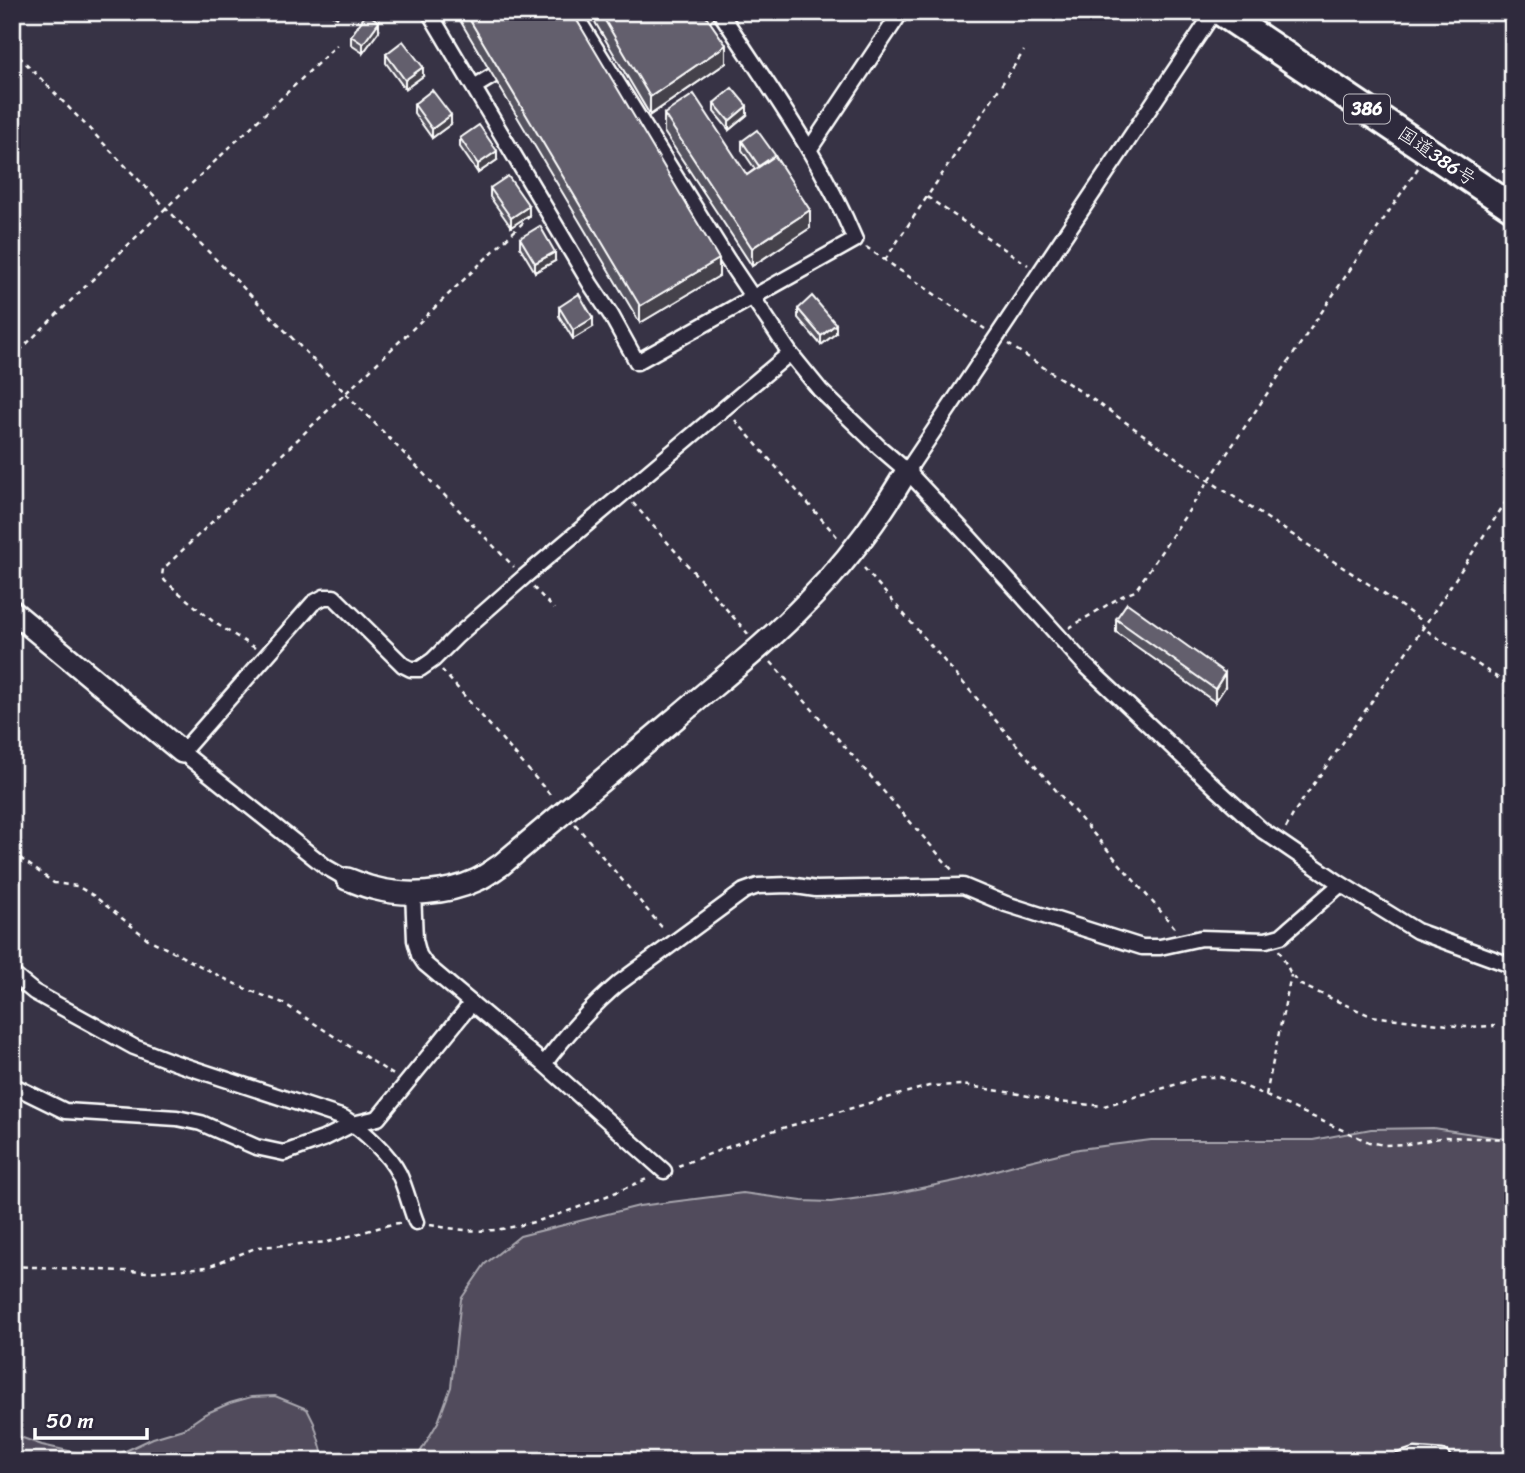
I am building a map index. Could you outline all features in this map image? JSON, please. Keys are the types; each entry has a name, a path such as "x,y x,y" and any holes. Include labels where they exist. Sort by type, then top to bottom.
{"highway":[{"name":"国道386号","path":"1221,12 1513,208"}],"street":[{"path":"429,12 637,362 855,240 809,150 720,12"},
{"path":"809,150 901,12"},
{"path":"12,611 181,752 326,867 347,879 374,889 398,892 426,892 477,880 501,866 759,648 807,602 851,552 896,490 1214,12"},
{"path":"574,22 790,353 821,390 907,471 1084,664 1263,831 1341,884 1418,931 1513,967"},
{"path":"474,87 521,59"},
{"path":"181,752 313,604 324,597 334,597 402,665 420,669 524,577 790,353"},
{"path":"544,1064 607,993 744,891 758,886 789,885 816,889 963,886 1006,904 1142,947 1160,947 1201,938 1266,940 1281,936 1341,884"},
{"path":"413,892 415,940 425,964 544,1064 664,1171"},
{"path":"12,974 34,992 134,1047 344,1118 354,1124 382,1151 398,1173 416,1222"},
{"path":"12,1085 65,1111 177,1118 201,1123 256,1147 284,1153 354,1124 378,1118 471,1004"},
{"path":"1400,1461 1415,1456 1442,1458 1444,1461"}],"path":[{"path":"12,359 337,45"},
{"path":"12,49 554,609"},
{"path":"885,260 1024,51"},
{"path":"1058,637 1122,596 1135,591 1430,151"},
{"path":"927,197 1040,273"},
{"path":"267,656 215,623 165,581 162,576 163,569 542,204"},
{"path":"855,240 1208,480 1384,594 1420,620 1423,628 1513,688"},
{"path":"724,408 1186,941"},
{"path":"1278,841 1295,811 1423,628 1513,491"},
{"path":"624,493 957,875 963,886"},
{"path":"12,852 54,883 77,886 94,896 148,939 241,987 283,1003 407,1083"},
{"path":"1273,938 1292,974 1301,985 1371,1016 1465,1027 1495,1026"},
{"path":"1266,1095 1292,974"},
{"path":"12,1266 147,1272 208,1267 258,1247 328,1242 392,1224 416,1222 448,1228 499,1230 547,1218 765,1133 929,1086 962,1085 1057,1102 1104,1107 1201,1077 1220,1077 1370,1142 1385,1145 1408,1144 1445,1137 1513,1139"}],"shaded area":[{"path":"1433,1128 1513,1140 1513,1461 415,1461 438,1422 451,1387 461,1299 485,1264 520,1236 639,1206 743,1193 831,1202 897,1193 960,1180 1079,1149 1151,1140 1313,1140 1371,1129"},
{"path":"275,1396 307,1409 324,1458 328,1461 12,1461 12,1434 42,1445 95,1457 117,1455 153,1438 183,1429 205,1414 230,1403 251,1397"}],"building":[{"path":"465,12 572,12 719,259 640,306"},
{"path":"600,12 703,12 726,45 650,97"},
{"path":"367,13 379,22 363,44 351,36"},
{"path":"403,41 423,67 405,80 386,54"},
{"path":"732,88 747,106 729,121 714,103"},
{"path":"432,90 451,115 432,129 414,104"},
{"path":"694,94 747,175 775,156 810,210 752,248 664,114"},
{"path":"479,125 497,151 478,164 460,138"},
{"path":"757,130 775,155 759,166 742,141"},
{"path":"508,176 529,206 511,218 490,188"},
{"path":"540,226 555,252 535,263 520,238"},
{"path":"579,294 593,318 573,330 559,307"},
{"path":"812,296 836,324 821,336 798,309"},
{"path":"1127,603 1225,673 1215,689 1116,619"}]}
